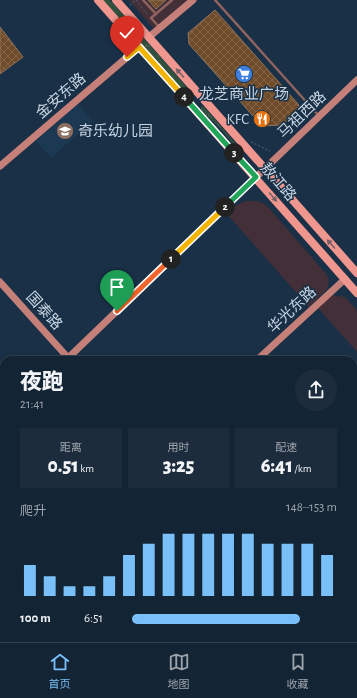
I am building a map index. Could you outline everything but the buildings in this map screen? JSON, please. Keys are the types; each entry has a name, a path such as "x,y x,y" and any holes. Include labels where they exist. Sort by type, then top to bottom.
{"main road":[{"name":"敖江路","path":"98,0 357,293"},
{"name":"敖江路","path":"117,1 264,169 356,269"}],"street":[{"path":"149,38 193,0"},
{"name":"金安东路","path":"0,166 139,47"},
{"name":"马祖西路","path":"71,356 357,80"},
{"name":"华光东路","path":"261,356 345,279"},
{"name":"国泰路","path":"0,282 65,356"}],"lane":[{"path":"144,0 156,14"},
{"path":"160,28 151,18 172,0"},
{"path":"215,0 320,116"}],"path":[{"path":"127,3 130,6 136,0 151,18"},
{"path":"251,142 270,151"}],"shaded area":[{"path":"129,0 188,0 154,29"},
{"name":"奇乐幼儿园","path":"78,104 93,121 51,158 36,141"},
{"path":"245,201 256,201 263,203 268,207 327,275 329,281 327,289 309,307 226,213"},
{"path":"332,295 345,297 357,310 357,352 318,308"}],"green space":[{"path":"103,0 110,0 191,92 190,95 186,95"},
{"path":"201,106 204,107 242,151 240,152 219,127 201,110"}],"place":[{"name":"龙芝商业广场","path":"244,74"},
{"name":"KFC","path":"262,119"},
{"name":"奇乐幼儿园","path":"65,131"}],"route":[{"path":"117,311 256,177 139,47 127,57"}]}
